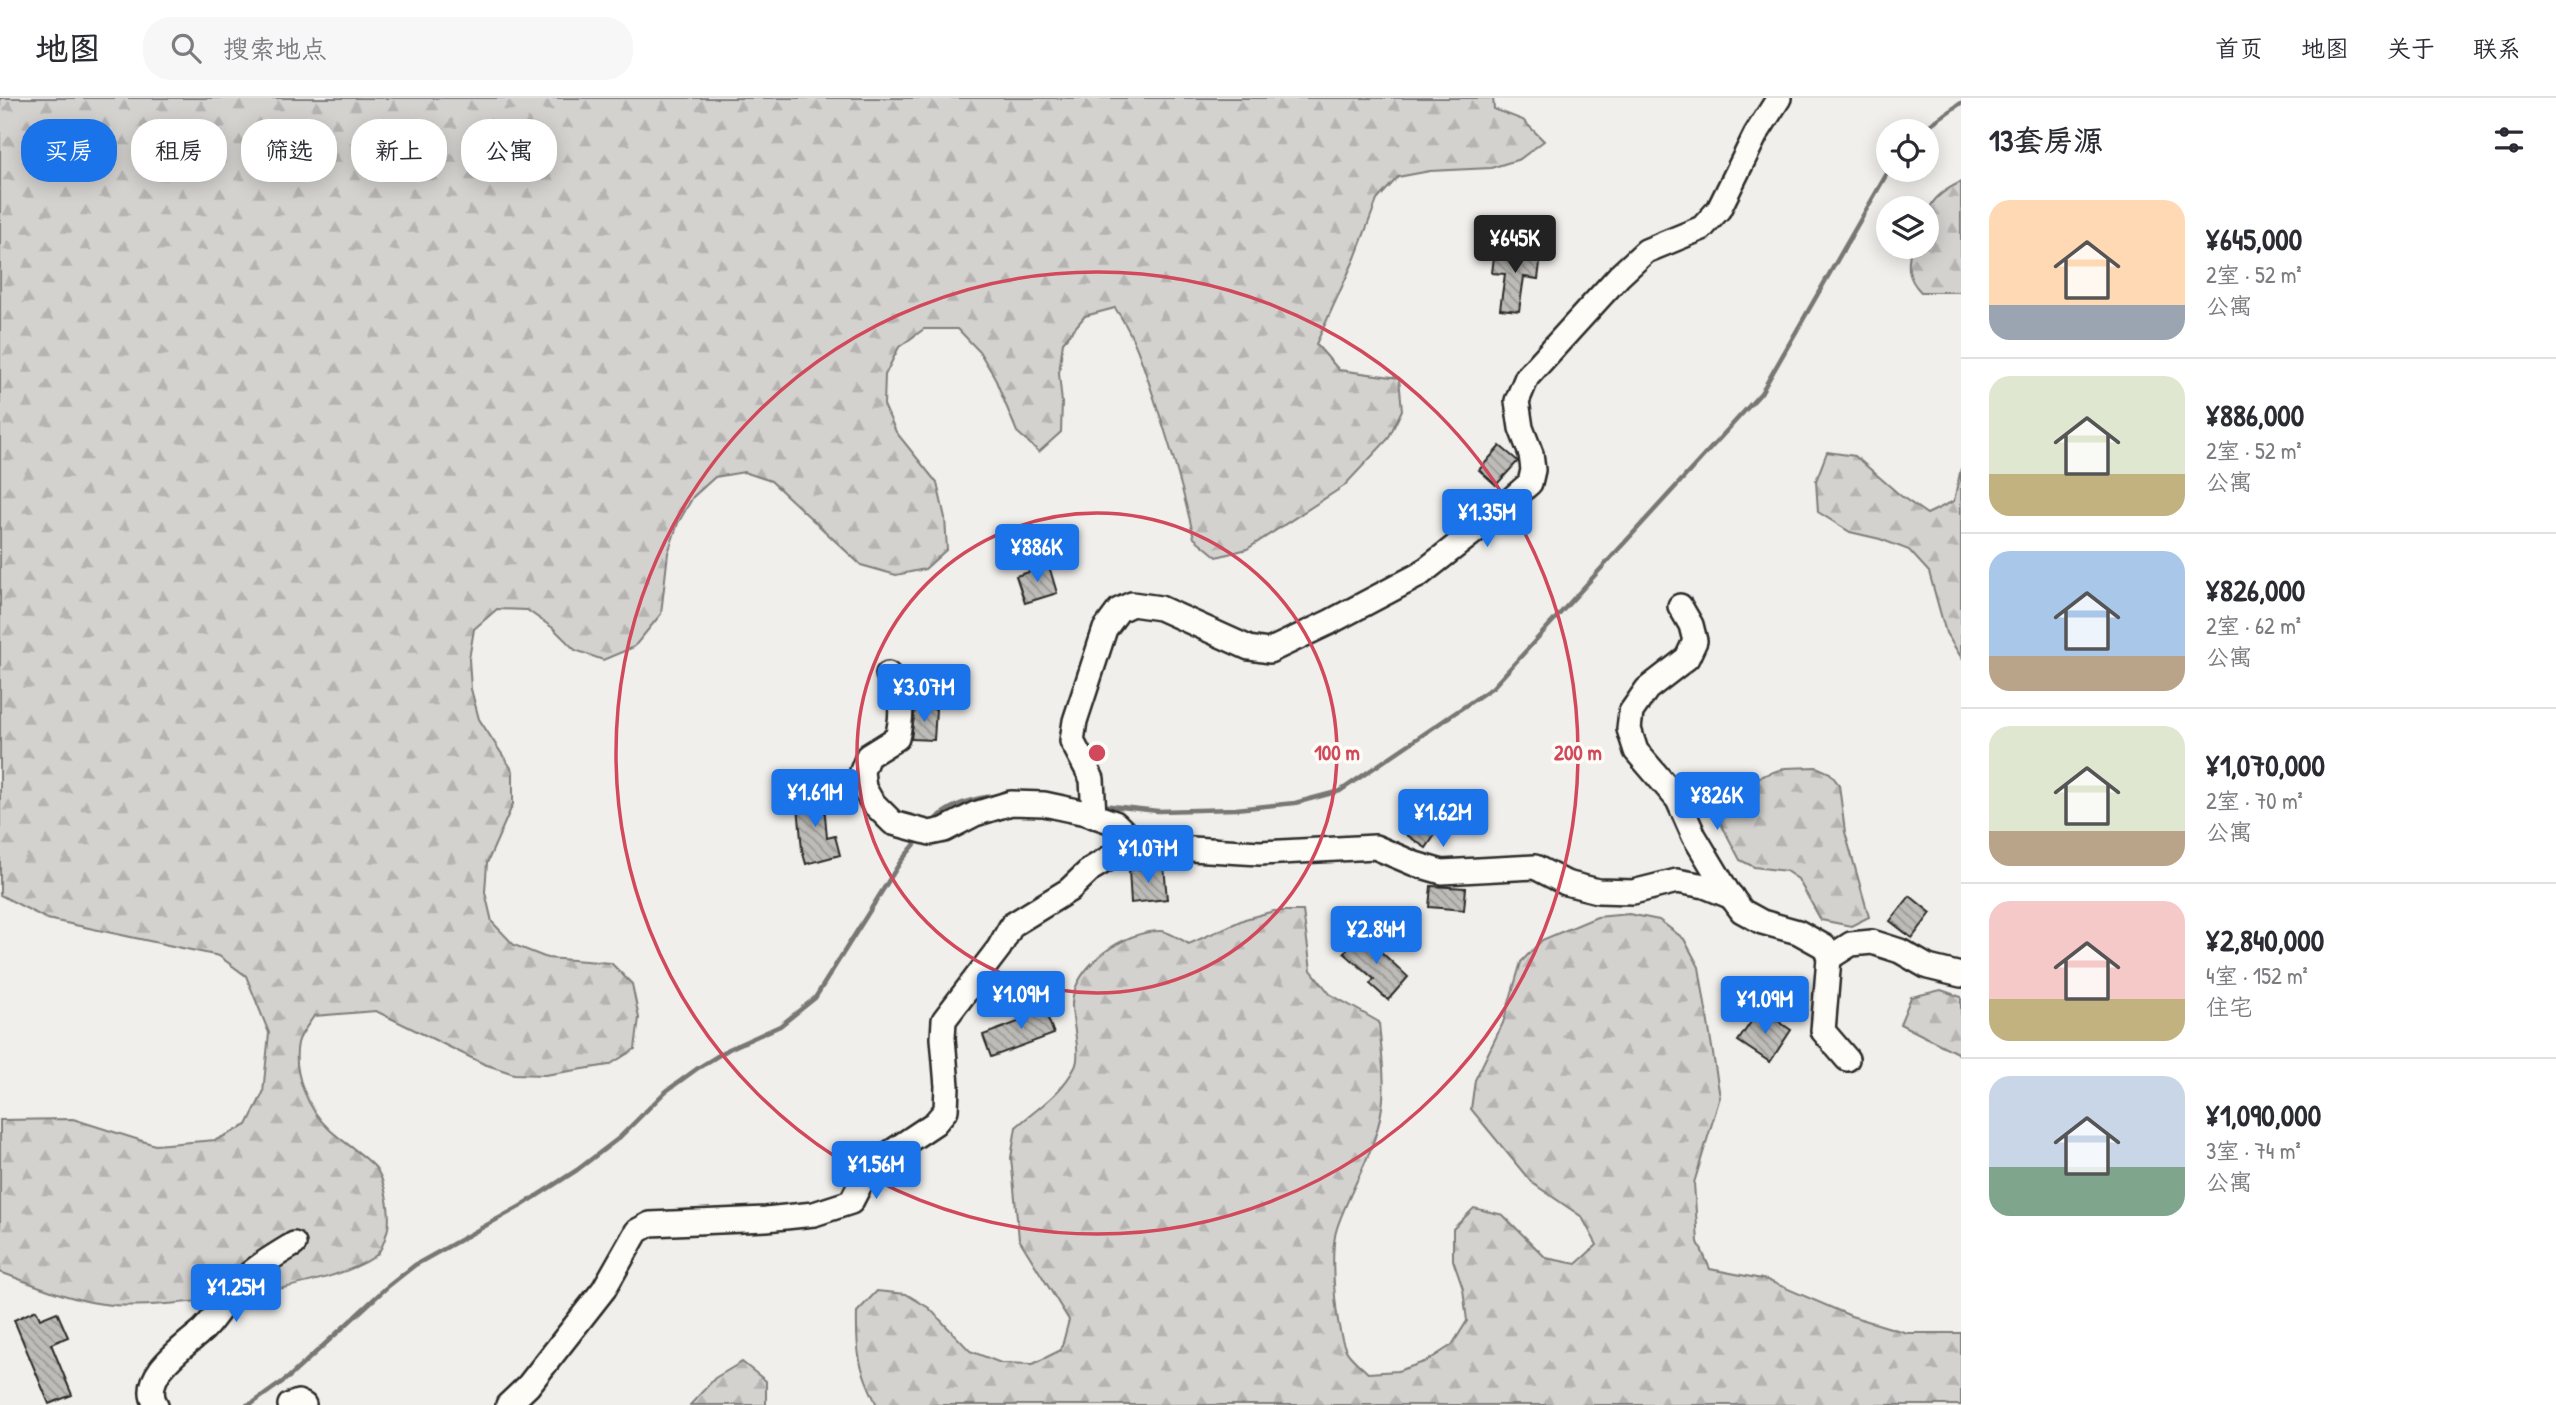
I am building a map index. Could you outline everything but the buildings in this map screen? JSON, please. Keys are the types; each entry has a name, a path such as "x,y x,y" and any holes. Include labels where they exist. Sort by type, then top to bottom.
{"street":[{"path":"1094,805 1092,779 1072,741 1074,721 1105,629 1119,610 1132,604 1160,608 1249,648 1269,651 1419,575 1530,483 1533,470 1531,454 1521,428 1517,401 1527,377 1619,276 1646,251 1702,228 1719,209 1756,134 1779,98"},
{"path":"1680,606 1691,625 1695,641 1687,658 1647,689 1630,712 1629,729 1636,751 1678,800 1694,836 1742,911 1762,922 1798,932 1825,947 1829,958 1823,1031 1847,1059"},
{"path":"888,674 898,687 901,721 897,738 868,756 862,771 864,788 872,802 893,823 923,832 944,830 975,814 1011,803 1094,805 1144,851"},
{"path":"508,1405 528,1385 604,1289 637,1231 650,1224 814,1214 851,1202 863,1179 884,1157 935,1123 946,1110 944,1020 999,948 1012,925 1069,890 1091,869 1114,855 1174,848 1260,853 1375,847 1415,864 1443,872 1535,867 1566,883 1598,891 1633,892 1677,881 1705,886 1732,897"},
{"path":"1829,958 1851,944 1872,942 1900,951 1928,967 1961,975"},
{"path":"156,1405 152,1399 153,1381 171,1357 203,1329 241,1282 293,1244"},
{"path":"290,1405 298,1402 304,1405"}],"green space":[{"path":"0,98 1493,98 1494,109 1523,120 1544,141 1520,159 1491,168 1430,171 1398,177 1377,200 1355,258 1316,344 1339,370 1399,378 1402,410 1388,439 1344,486 1247,549 1217,557 1194,538 1175,465 1144,369 1133,339 1115,308 1085,316 1063,342 1059,373 1061,432 1039,452 1017,432 994,376 979,351 958,329 924,329 899,347 885,375 884,405 896,432 937,483 945,518 947,549 925,569 896,575 861,565 771,481 744,472 715,477 693,497 678,523 668,553 661,614 634,647 603,660 575,650 553,628 527,610 497,609 474,629 469,659 471,689 479,719 513,771 513,804 487,863 485,892 492,922 514,945 547,958 611,963 632,984 639,1018 635,1049 609,1065 545,1075 514,1074 484,1064 376,1011 314,1016 298,1043 297,1066 304,1090 322,1122 379,1172 389,1214 388,1228 379,1251 354,1268 324,1278 248,1294 170,1304 137,1305 112,1305 69,1297 0,1272 0,1120 73,1119 155,1145 216,1140 247,1125 263,1093 269,1033 246,976 219,956 47,919 0,895"},
{"path":"1961,182 1961,292 1921,292 1909,272 1909,259 1939,259 1938,196"},
{"path":"1827,452 1855,456 1901,496 1927,514 1954,501 1961,468 1961,657 1946,633 1929,572 1909,550 1850,532 1818,512 1816,481"},
{"path":"1816,767 1830,773 1839,785 1845,832 1869,917 1851,926 1821,920 1798,879 1786,871 1754,867 1740,860 1718,818 1716,802 1724,789 1785,768"},
{"path":"1274,911 1303,911 1311,970 1330,994 1379,1022 1384,1079 1381,1113 1373,1143 1337,1228 1333,1254 1336,1307 1342,1339 1348,1353 1368,1373 1398,1371 1427,1361 1452,1345 1467,1321 1463,1289 1453,1260 1453,1229 1474,1208 1503,1215 1546,1258 1576,1264 1597,1245 1582,1217 1531,1182 1471,1109 1475,1080 1503,1023 1521,962 1542,940 1597,917 1629,914 1659,920 1684,939 1699,967 1720,1097 1694,1183 1698,1242 1710,1269 1767,1280 1851,1316 1907,1333 1961,1333 1961,1405 877,1405 860,1360 857,1312 877,1291 906,1294 929,1308 970,1351 1001,1363 1033,1364 1061,1350 1069,1320 1019,1239 1011,1158 1016,1127 1056,1093 1075,1067 1077,1053 1072,1003 1075,989 1091,964 1103,953 1131,937 1164,931 1189,944 1245,919"},
{"path":"1941,990 1961,997 1961,1055 1900,1024 1911,997"},
{"path":"742,1362 766,1381 766,1405 690,1405 715,1378"}],"waterway":[{"path":"1938,119 1961,103"},
{"path":"1102,805 1158,811 1236,809 1295,803 1340,791 1493,687 1761,393 1882,182"},
{"path":"932,823 947,810 964,802 1003,795"},
{"path":"247,1405 289,1377 415,1265 521,1206 577,1170 619,1138 665,1092 698,1068 729,1049 780,1026 815,998 901,861 920,838"}]}
